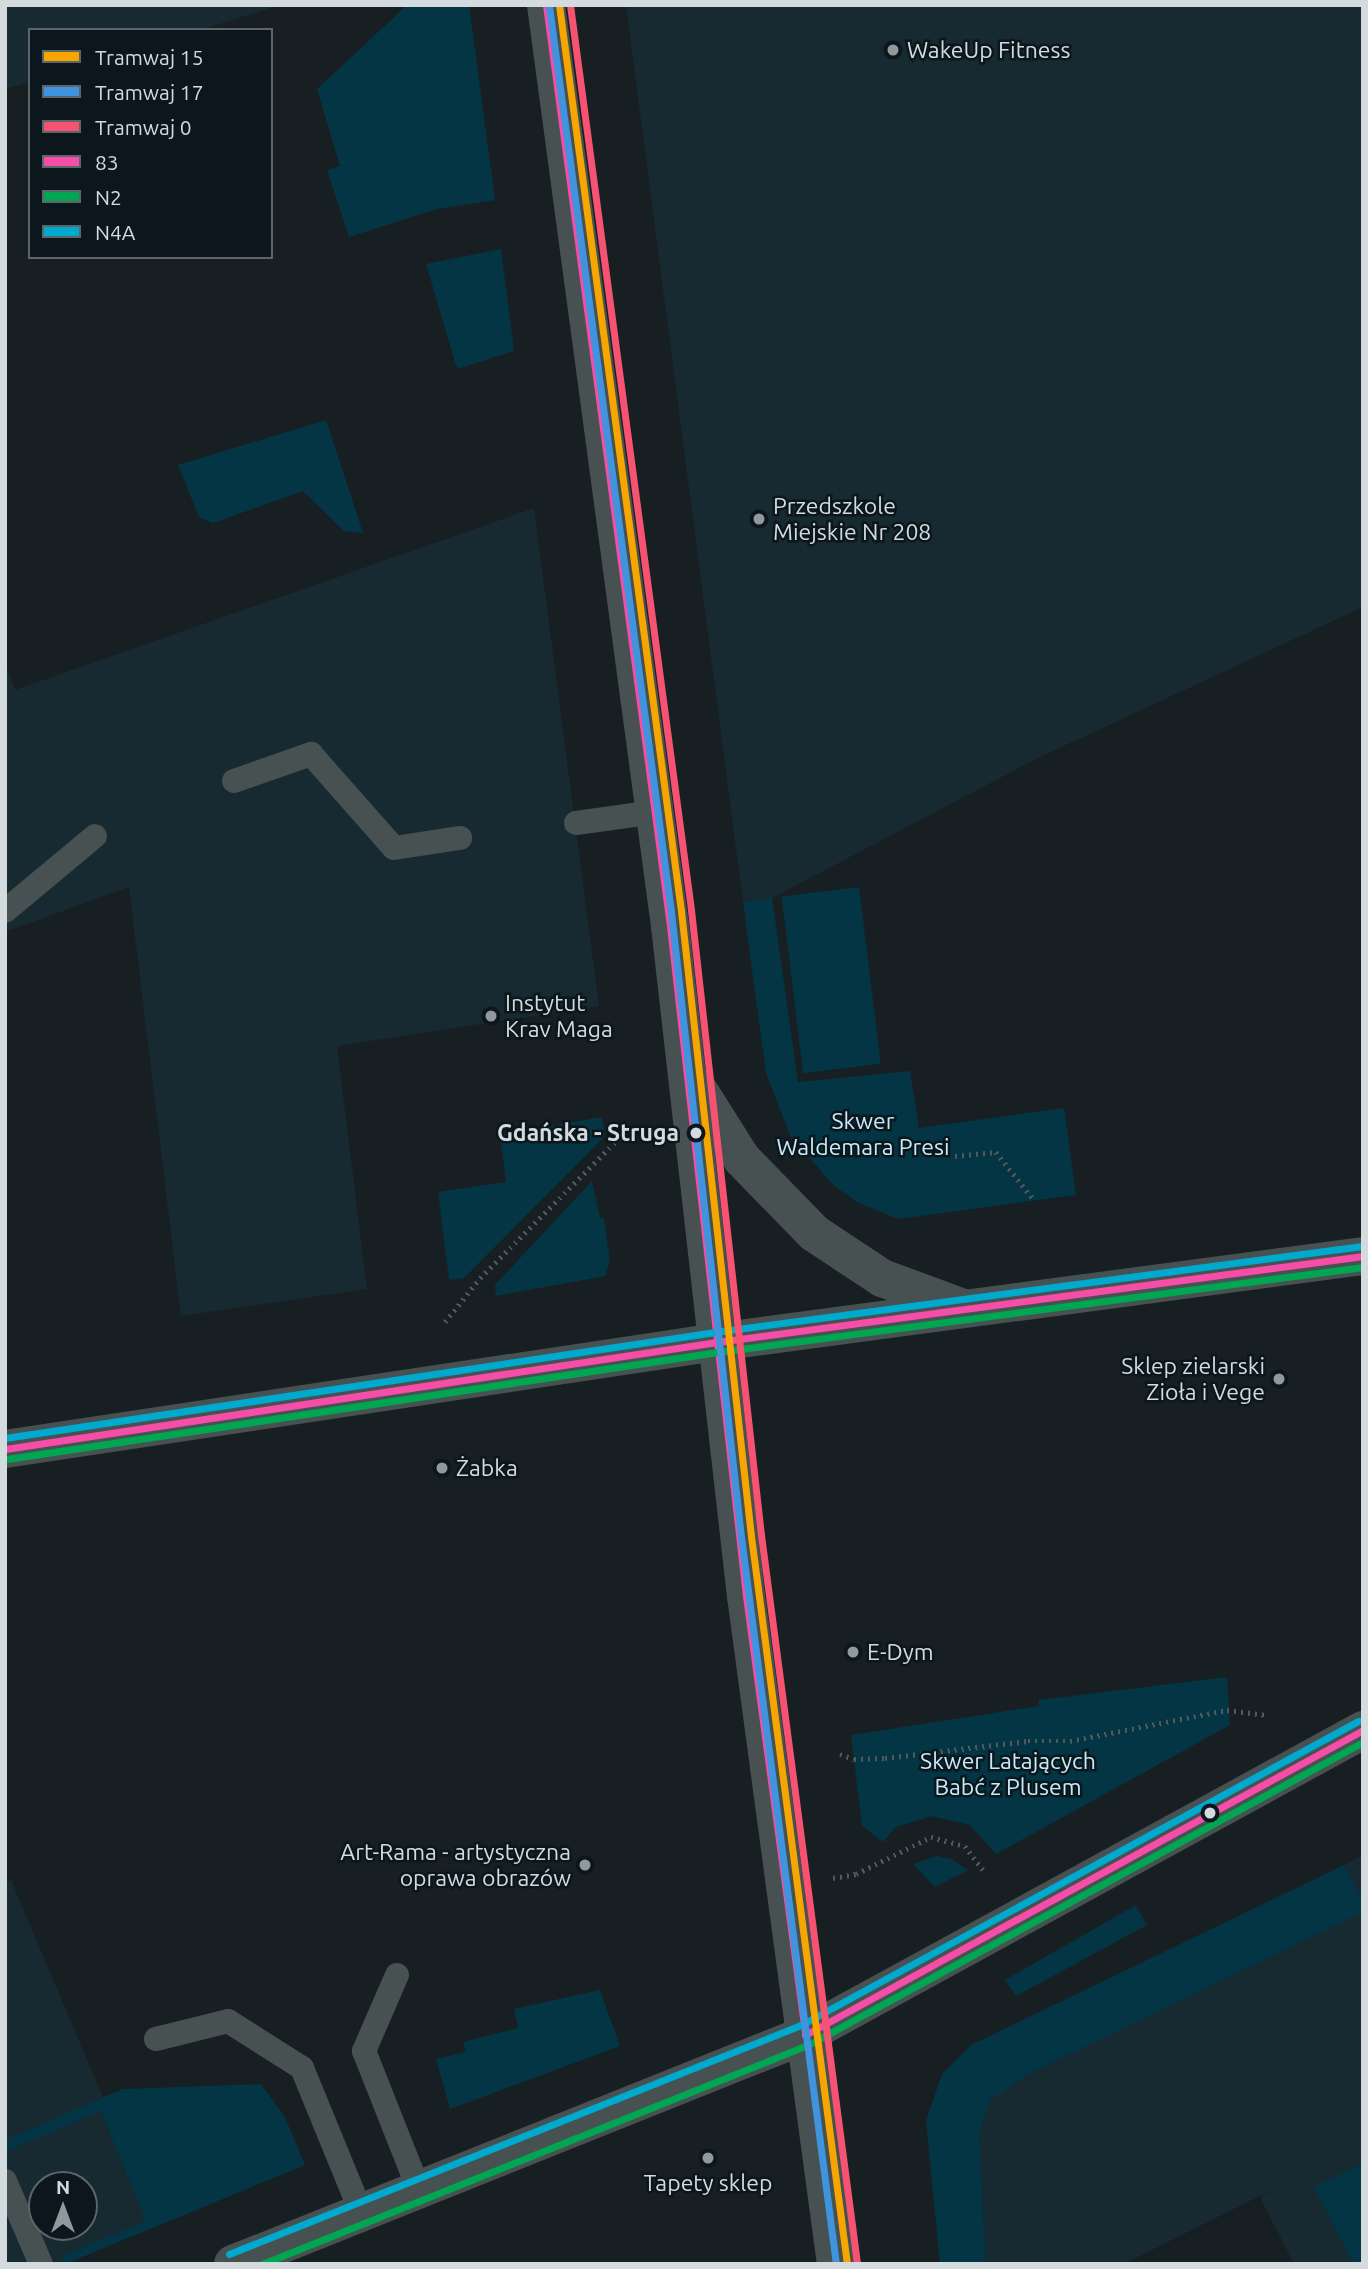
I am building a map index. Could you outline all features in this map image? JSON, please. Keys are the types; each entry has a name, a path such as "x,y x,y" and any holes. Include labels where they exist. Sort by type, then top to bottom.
{"street":[{"path":"546,5 655,812 687,1067 752,1649 836,2264"},
{"path":"687,1067 704,1105 734,1149 814,1233 882,1278 974,1310"},
{"path":"5,1449 717,1342 974,1310 1363,1256"},
{"path":"233,2264 805,2035 1363,1730"}],"lane":[{"path":"234,781 311,754 394,848 460,838"},
{"path":"576,823 655,812"},
{"path":"5,911 95,836"},
{"path":"397,1975 364,2051 419,2190"},
{"path":"156,2039 228,2021 302,2068 361,2213"},
{"path":"5,2181 41,2264"}],"path":[{"path":"445,1322 480,1278 620,1138"},
{"path":"955,1156 996,1152 1034,1200"},
{"path":"840,1754 854,1759 885,1758 1028,1741 1070,1741 1227,1710 1267,1715"},
{"path":"832,1878 856,1874 932,1837 965,1846 983,1870"}],"shaded area":[{"path":"5,5 280,5 206,28 28,28 28,83 5,89"},
{"path":"626,5 1363,5 1363,607 1036,759 772,898 743,902"},
{"path":"534,508 599,1006 337,1046 367,1289 181,1316 129,887 5,932 5,663 15,690"},
{"path":"1363,1855 1363,2264 1294,2264 1260,2197 1282,2185 1124,2264 986,2264 979,2134 990,2101 1027,2075 1354,1916 1344,1865"},
{"path":"11,1880 157,2225 63,2264 5,2264 5,1883"}],"green space":[{"path":"407,5 469,5 495,200 437,209 349,237 327,170 340,166 317,89"},
{"path":"501,249 514,351 457,369 426,264"},
{"path":"326,420 363,533 344,531 303,491 213,523 199,517 178,465"},
{"path":"859,887 881,1064 803,1073 782,897"},
{"name":"Skwer Waldemara Presi","path":"772,898 798,1082 910,1071 919,1128 1064,1108 1076,1195 898,1219 857,1202 833,1185 790,1135 766,1073 743,902"},
{"path":"602,1117 605,1136 464,1278 449,1280 438,1192 506,1182 500,1135"},
{"path":"592,1181 600,1218 604,1218 610,1262 605,1276 496,1296 495,1285"},
{"name":"Skwer Latających Babć z Plusem","path":"1227,1677 1230,1725 996,1854 970,1825 932,1816 896,1827 883,1842 862,1826 851,1735 1039,1706 1039,1700"},
{"name":"Skwer Latających Babć z Plusem","path":"937,1856 951,1859 968,1870 935,1887 913,1864"},
{"path":"1344,1865 1363,1900 1363,1912 1027,2075 990,2101 979,2134 986,2264 940,2264 926,2121 942,2074 971,2045"},
{"path":"1136,1905 1147,1925 1016,1996 1005,1980"},
{"path":"600,1990 620,2046 450,2109 436,2059 466,2052 463,2042 518,2028 514,2009"},
{"path":"261,2084 285,2117 305,2165 65,2264 62,2256 146,2221 101,2111 5,2152 5,2140 123,2089"},
{"path":"1363,2163 1363,2264 1353,2264 1314,2187"}],"tram line":[{"name":"15","path":"559,5 681,911 751,1536 847,2264"},
{"name":"0","path":"570,5 691,910 761,1535 857,2263"},
{"name":"17","path":"549,6 671,912 741,1537 836,2264"}],"transit line":[{"name":"83","path":"546,5 670,926 746,1596 805,2035 1363,1730"},
{"name":"N4A","path":"5,1438 715,1332 1362,1246"},
{"name":"83","path":"5,1449 717,1342 1363,1256"},
{"name":"N2","path":"7,1459 718,1352 1363,1267"},
{"name":"N4A","path":"229,2254 801,2025 1358,1721"},
{"name":"N2","path":"262,2264 810,2044 1363,1742"}],"place":[{"name":"WakeUp Fitness","path":"893,50"},
{"name":"Przedszkole Miejskie Nr 208","path":"759,519"},
{"name":"Instytut Krav Maga","path":"491,1016"},
{"name":"Gdańska - Struga","path":"696,1133"},
{"name":"Sklep zielarski Zioła i Vege","path":"1279,1379"},
{"name":"Żabka","path":"442,1468"},
{"name":"E-Dym","path":"853,1652"},
{"name":"Art-Rama - artystyczna oprawa obrazów","path":"585,1865"},
{"name":"Tapety sklep","path":"708,2158"}]}
